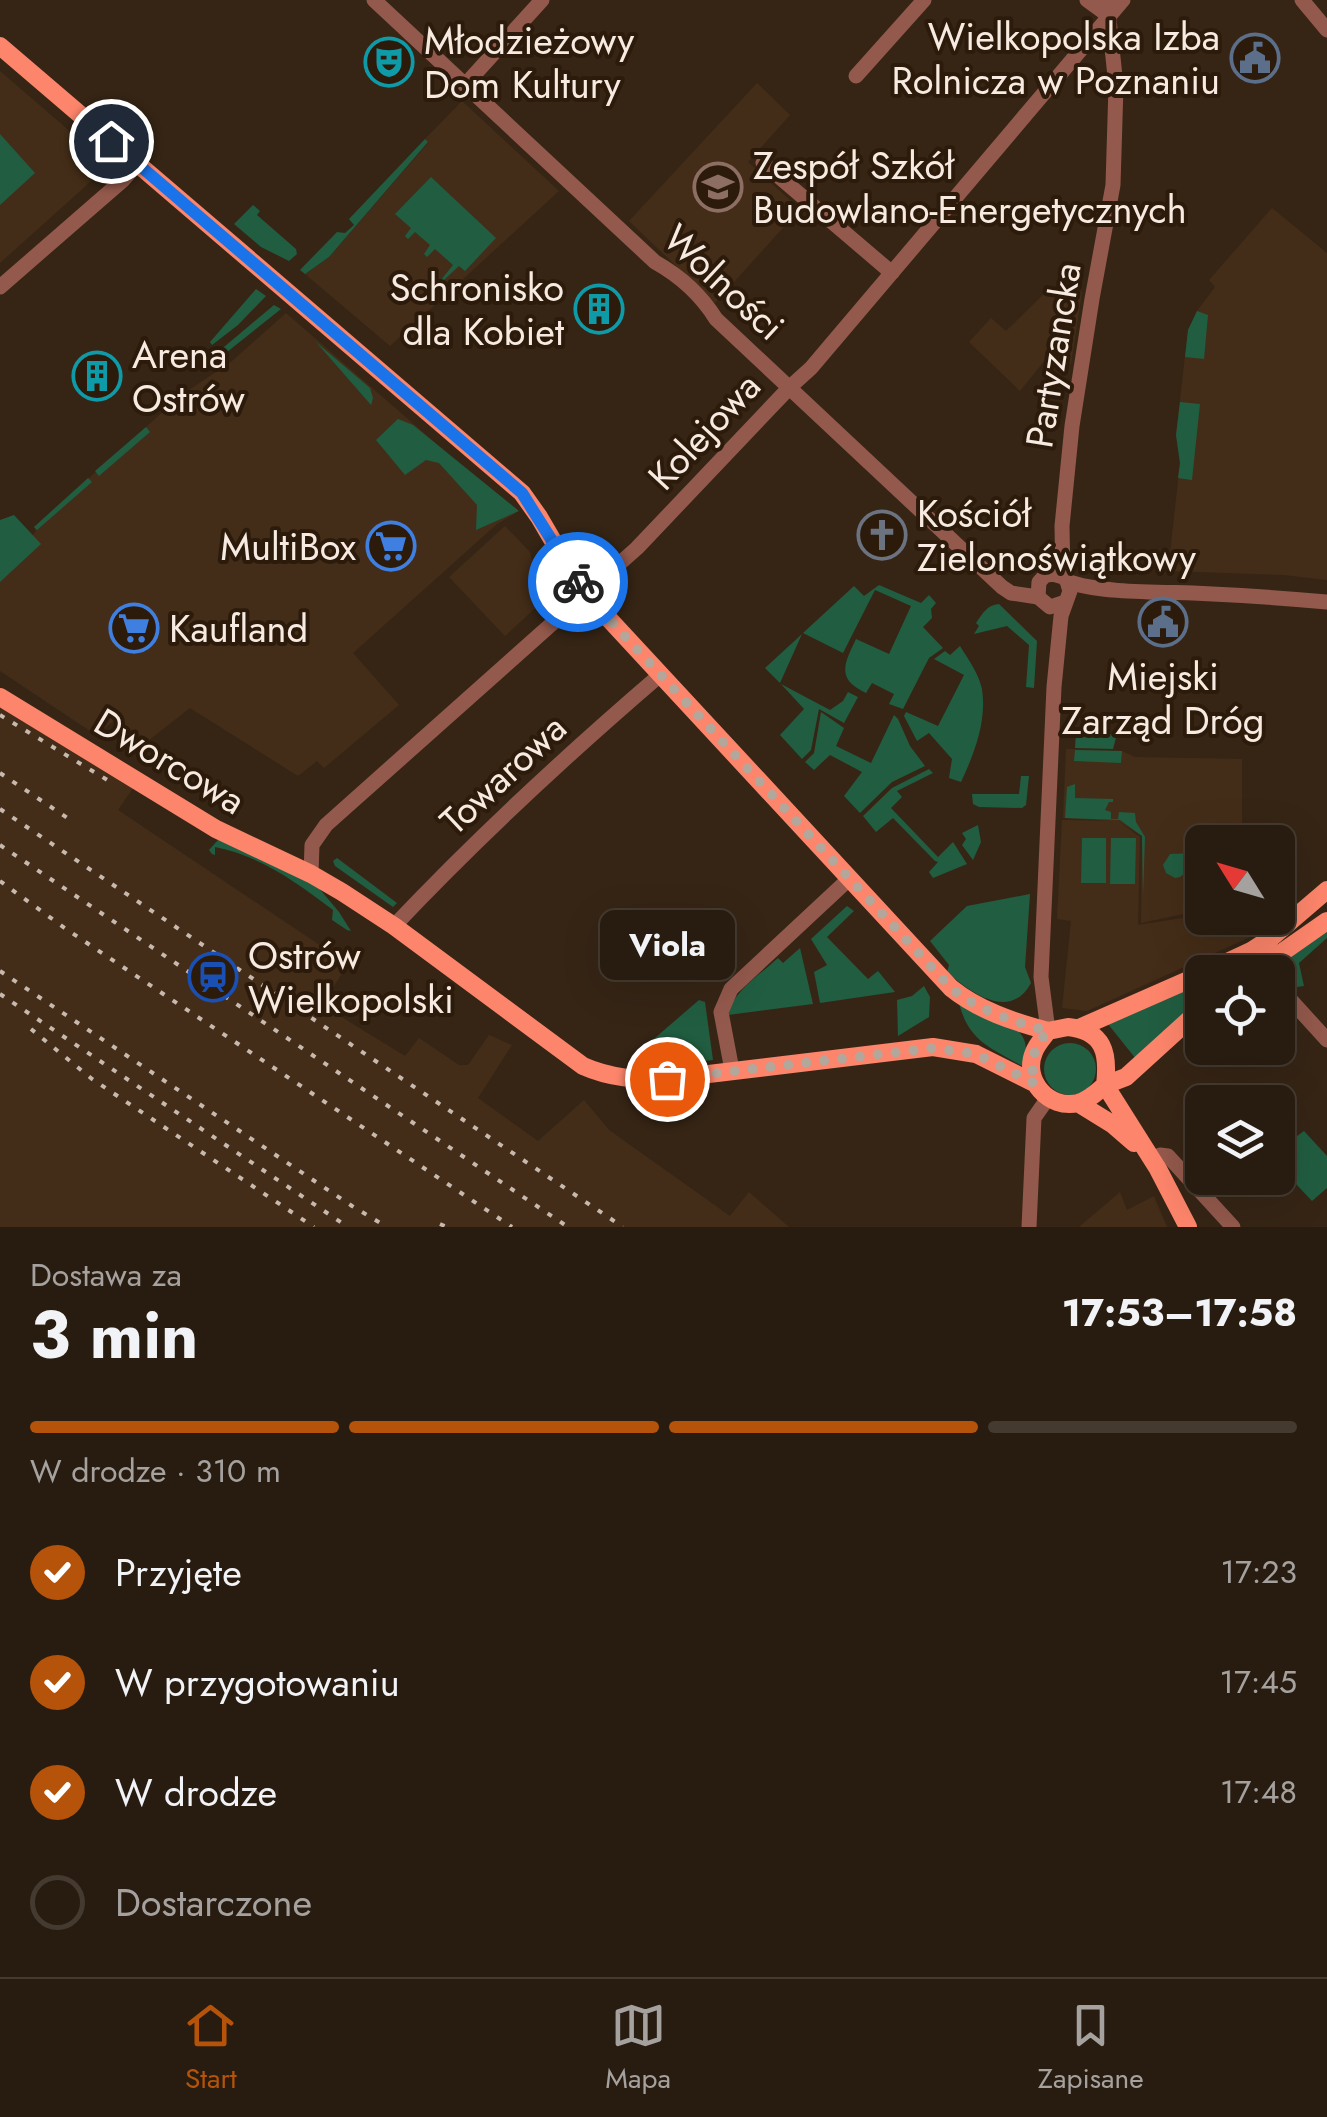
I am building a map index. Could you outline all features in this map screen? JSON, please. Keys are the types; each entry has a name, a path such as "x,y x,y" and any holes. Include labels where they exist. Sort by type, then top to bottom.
{"main road":[{"path":"0,46 522,493 587,593 958,993 986,1009 1048,1031 1079,1028 1099,1040 1108,1062 1106,1085 1188,1227"},
{"name":"Dworcowa","path":"0,697 216,829 311,874"},
{"path":"311,874 394,926 582,1066 609,1076 667,1079 934,1048 976,1054 1058,1102 1078,1103 1126,1077 1185,1023"},
{"path":"1242,955 1271,938 1327,890"},
{"path":"1278,955 1327,921"},
{"path":"1079,1028 1185,981"},
{"path":"1042,1091 1031,1062 1048,1031"},
{"path":"1078,1103 1112,1124 1155,1164"}],"street":[{"name":"Wolności","path":"374,0 655,262 706,303 716,320 1006,590 1042,601"},
{"path":"465,84 542,0"},
{"path":"856,76 924,0"},
{"path":"1087,0 1108,8"},
{"name":"Kolejowa","path":"311,874 312,845 326,825 637,548 811,368 1086,46 1108,8 1123,0"},
{"path":"1302,0 1327,30"},
{"name":"Partyzancka","path":"1048,1031 1040,977 1062,586 1054,563 1088,323 1113,186 1116,86 1108,8"},
{"path":"762,163 892,273"},
{"path":"0,286 137,164"},
{"path":"1062,586 1055,607 1042,601 1037,586 1062,586 1146,592 1241,594 1327,602"},
{"name":"Partyzancka","path":"1042,601 1055,671"},
{"name":"Towarowa","path":"394,926 565,759 660,675"},
{"path":"732,1070 721,1012 731,988 850,878"},
{"path":"1295,1005 1327,1040"},
{"path":"1029,1227 1034,1118 1042,1091"},
{"path":"1155,1164 1162,1155 1168,1156 1233,1227"}],"shaded area":[{"path":"0,71 109,165 0,263"},
{"name":"Zespół Szkół Budowlano-Energetycznych","path":"757,83 790,115 748,162 800,209 715,303 629,221"},
{"path":"462,101 559,191 390,346 305,274 329,257 428,143 425,139"},
{"path":"1272,208 1327,253 1327,580 1168,571 1180,463 1176,435 1188,330 1215,287 1209,280"},
{"path":"1052,286 1082,292 1071,364 1045,360 1020,391 969,342 991,318 1006,331"},
{"path":"286,313 516,513 497,524 353,653 399,705 324,768 317,761 298,776 190,708 149,740 115,720 96,735 0,671 0,578 36,531 34,527 183,394 231,362"},
{"path":"505,526 530,552 543,601 505,636 449,577"},
{"path":"0,707 133,788 118,810 348,964 322,1005 405,1056 419,1038 459,1065 468,1065 489,1035 512,1045 478,1098 538,1141 584,1100 609,1130 730,1216 749,1192 789,1227 0,1227"},
{"path":"1066,749 1122,751 1135,757 1242,759 1242,825 1185,825 1185,914 1141,923 1142,836 1118,821 1140,837 1138,925 1185,918 1185,935 1255,935 1210,955 1185,955 1185,967 1087,1011 1062,1008 1071,921 1057,919 1062,820 1112,821 1063,818"},
{"path":"1120,1192 1127,1210 1154,1196 1167,1227 1079,1227"}],"green space":[{"path":"0,134 35,173 0,205"},
{"path":"425,139 428,142 329,257 305,274 300,270 337,232 345,233 354,225 349,219"},
{"path":"431,177 496,238 465,271 459,266 432,291 453,265 435,249 427,257 424,254 430,245 415,232 408,239 405,236 411,228 395,214"},
{"path":"253,205 260,211 257,215 296,249 297,254 289,261 261,247 234,224"},
{"path":"256,289 266,296 212,345 210,342"},
{"path":"274,305 281,309 222,356 218,352"},
{"path":"1197,311 1208,315 1204,359 1185,357 1188,330"},
{"path":"316,342 370,388 371,405"},
{"path":"1180,402 1200,404 1192,480 1178,478 1176,435"},
{"path":"398,419 413,425 519,511 476,530 477,505 439,463 426,460 405,475 376,440"},
{"path":"146,427 150,432 99,476 95,471"},
{"path":"88,478 92,482 37,530 34,527"},
{"path":"14,515 41,544 0,582 0,520"},
{"path":"879,585 921,603 929,595 936,603 931,609 932,618 923,627 943,648 929,658 903,709 889,704 894,694 872,683 866,693 856,688 845,670 856,639 889,654 911,606 875,590 843,653 803,633 854,586 864,596"},
{"path":"999,604 1037,641 1034,688 1026,687 1029,645 1007,626 974,634 983,613"},
{"path":"802,634 780,683 765,668"},
{"path":"960,646 978,678 983,701 978,737 961,782 949,778 952,759 929,733 917,741 904,716 906,712 938,726 964,675 934,659 945,651 950,655"},
{"path":"781,684 830,710 848,692 858,697 844,723 819,709 811,750 802,759 780,735 804,709"},
{"path":"821,712 844,728 836,746 871,763 894,715 925,766 892,782 860,813 844,796 862,772 830,755 814,770 805,762 814,753"},
{"path":"1076,733 1117,734 1113,749 1075,748"},
{"path":"1075,750 1122,751 1121,763 1074,761"},
{"path":"929,769 933,773 897,791 902,797 891,808 938,857 953,842 967,864 933,878 929,872 938,862 893,818 876,832 863,816 892,788"},
{"path":"1021,776 1029,776 1026,805 1022,808 973,804 972,794 1019,794"},
{"path":"1075,784 1075,798 1113,799 1105,810 1111,812 1111,819 1118,819 1119,812 1135,813 1145,837 1143,896 1142,836 1120,820 1065,818 1067,787"},
{"path":"978,825 981,842 973,860 962,845 966,839 962,833"},
{"path":"1082,838 1106,838 1106,883 1081,883"},
{"path":"1111,838 1136,838 1135,884 1110,884"},
{"path":"218,840 318,887 351,931 332,920 333,910 277,871 232,851 215,847 215,855 212,854 209,850"},
{"path":"1185,853 1185,873 1180,877 1166,873 1163,865 1170,854"},
{"path":"337,858 397,903 393,907 335,866 333,861"},
{"path":"1030,894 1025,967 1031,983 1022,995 1012,1001 990,1000 947,972 949,965 930,941 967,906"},
{"path":"847,906 854,911 827,937 868,979 878,971 895,992 820,1003 814,972 827,965 811,939"},
{"path":"1327,932 1327,938 1299,963 1304,986 1295,987 1294,955"},
{"path":"800,948 813,1004 728,1015 748,984 778,958 783,963"},
{"path":"924,986 930,997 929,1017 898,1036 897,1000 912,996"},
{"path":"1185,990 1185,1013 1136,1059 1108,1024"},
{"path":"699,1000 705,1002 713,1060 634,1066 634,1059 648,1044"},
{"path":"959,1003 1015,1028 1025,1044 1025,1063 1022,1066 982,1042 969,1027"},
{"path":"1070,1043 1088,1051 1096,1069 1088,1087 1070,1095 1052,1087 1044,1069 1052,1051"},
{"path":"1304,1131 1327,1156 1327,1188 1312,1201 1295,1183 1295,1138"}],"railway":[{"path":"0,715 109,781"},
{"path":"0,773 72,821"},
{"path":"0,809 623,1227"},
{"path":"0,845 568,1227"},
{"path":"0,881 512,1227"},
{"path":"0,971 387,1227"},
{"path":"0,994 348,1227"},
{"path":"31,1029 92,1079 314,1227"},
{"path":"440,1224 447,1227"}],"way so far":[{"path":"578,582 951,988 986,1009 1048,1031 1031,1062 1036,1084 976,1054 934,1048 667,1079"}],"place":[{"name":"Wielkopolska Izba Rolnicza w Poznaniu","path":"1255,58"},
{"name":"Młodzieżowy Dom Kultury","path":"389,62"},
{"name":"Zespół Szkół Budowlano-Energetycznych","path":"718,187"},
{"name":"Schronisko dla Kobiet","path":"599,309"},
{"name":"Arena Ostrów","path":"97,376"},
{"name":"Kościół Zielonoświątkowy","path":"882,535"},
{"name":"MultiBox","path":"391,546"},
{"name":"Miejski Zarząd Dróg","path":"1163,622"},
{"name":"Kaufland","path":"134,628"},
{"name":"Ostrów Wielkopolski","path":"213,977"},
{"name":"Viola","path":"667,1079"}],"route":[{"path":"111,141 522,493 578,582"}]}
